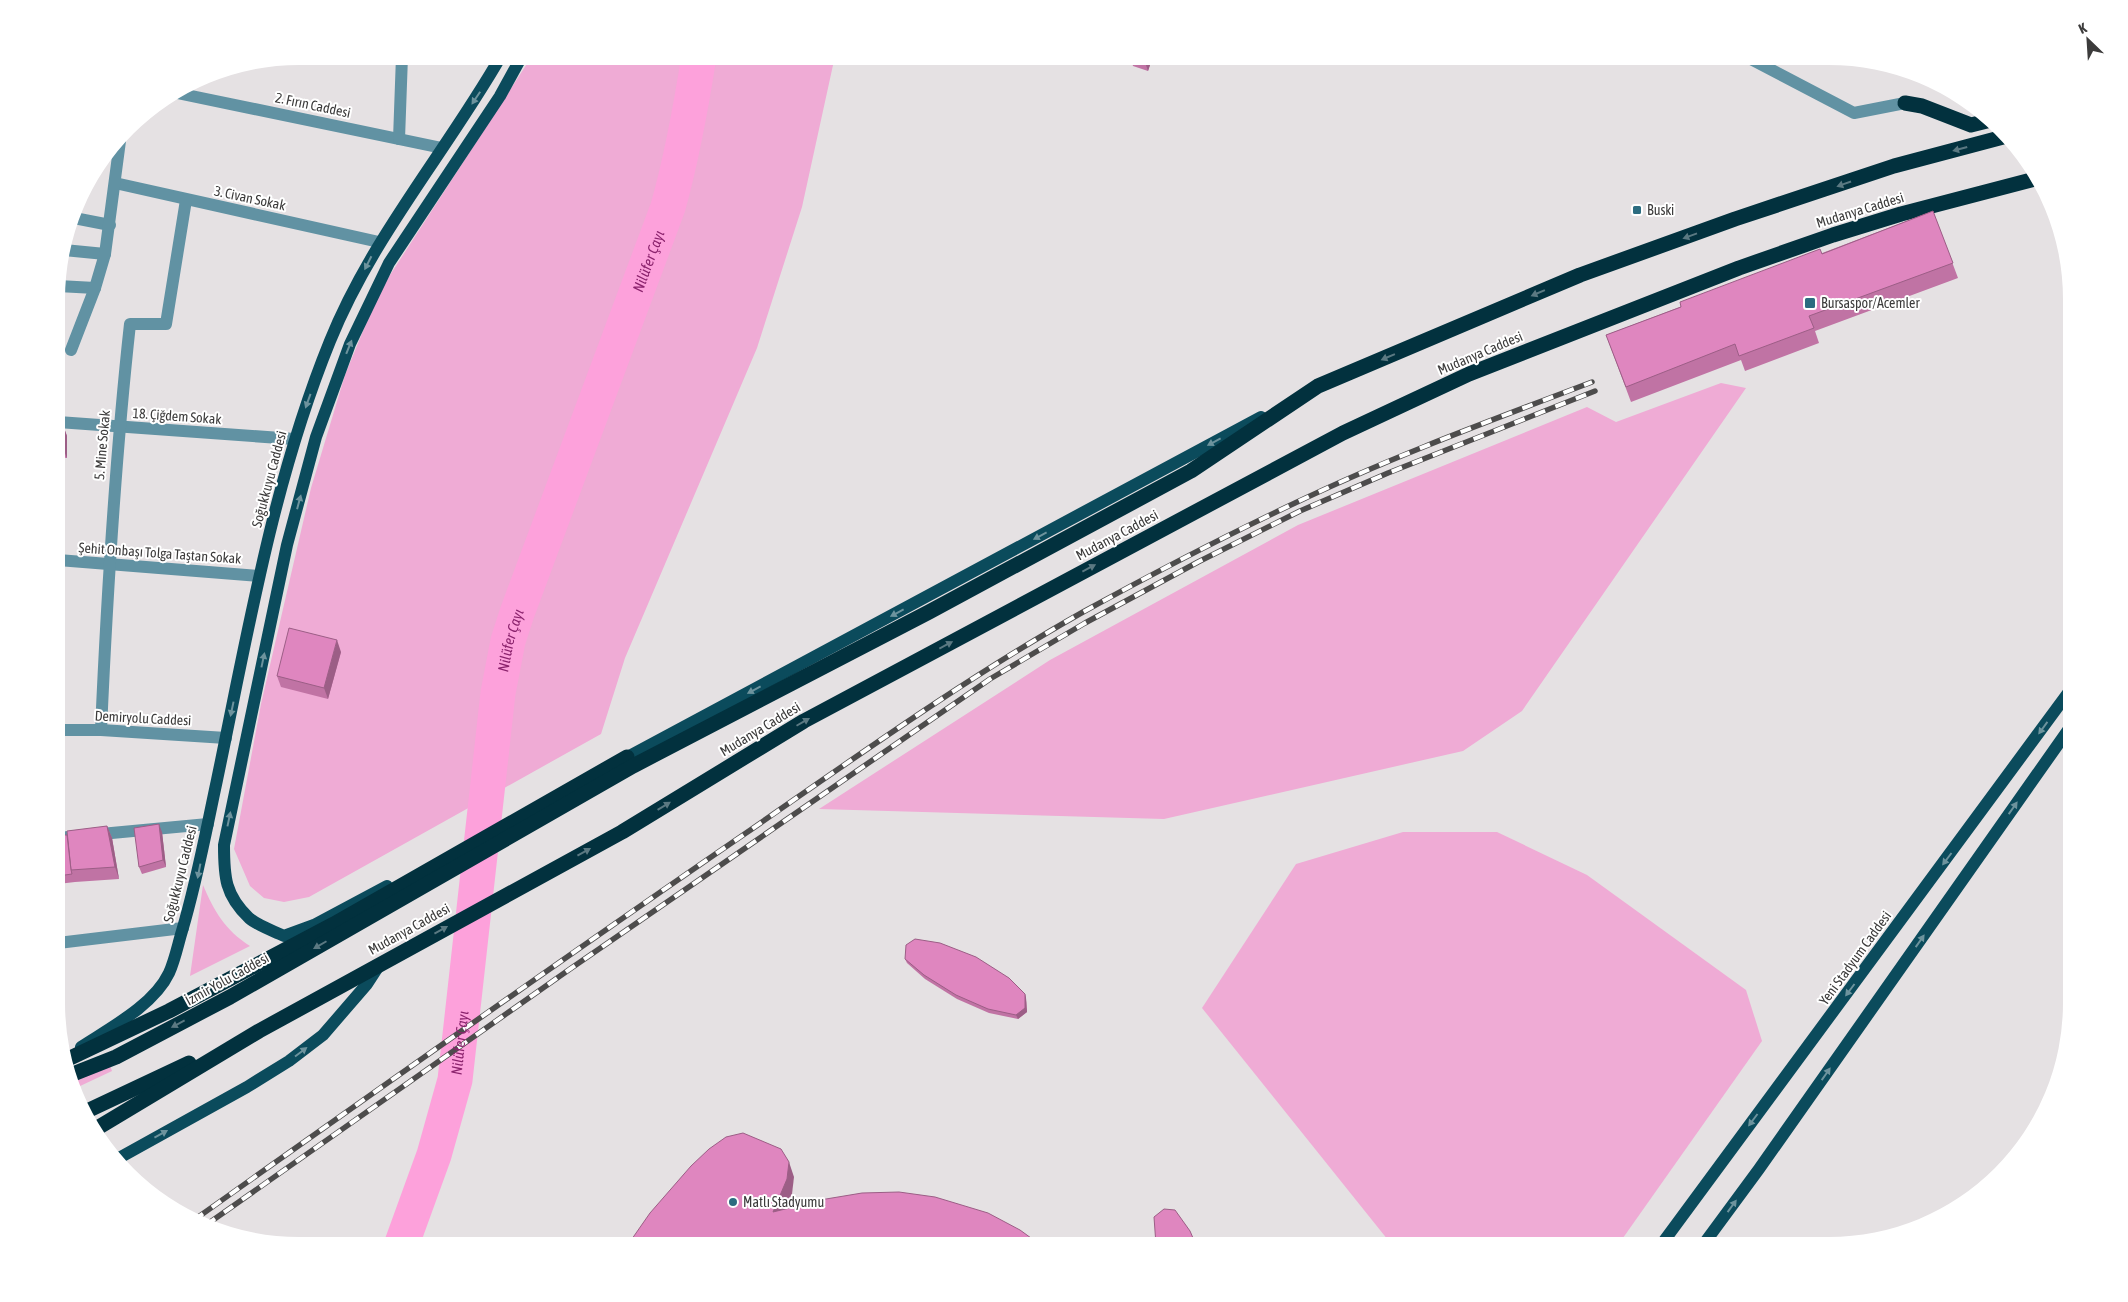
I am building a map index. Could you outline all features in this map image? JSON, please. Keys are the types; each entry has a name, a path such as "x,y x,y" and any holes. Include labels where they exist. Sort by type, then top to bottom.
{"highway":[{"path":"1905,103 1922,106 1971,125 1982,122"},
{"name":"Mudanya Caddesi","path":"390,898 630,762 929,612 1191,471 1318,386 1580,275 1735,219 1894,166 1998,138"},
{"name":"Mudanya Caddesi","path":"259,1031 622,832 813,716 1337,436 1469,374 1713,279 1833,235 1901,214 2031,180"},
{"path":"71,1055 169,1011 334,924 390,898"},
{"name":"İzmir Yolu Caddesi","path":"76,1073 116,1057 230,997 390,898"},
{"path":"91,1109 259,1031"},
{"path":"100,1126 259,1031"}],"main road":[{"name":"Soğukkuyu Caddesi","path":"71,1054 114,1026 158,990 170,972 195,891 259,576 294,439 331,339 379,242 495,65"},
{"path":"517,65 500,96 389,263 350,344 316,437 287,545 224,845 226,885 234,902 250,919 284,936 314,925 630,762"},
{"name":"Yeni Stadyum Caddesi","path":"1667,1237 2063,700"},
{"path":"1709,1237 1765,1161 2063,737"},
{"path":"122,1156 247,1087 289,1061 323,1035 367,984 381,963"}],"street":[{"path":"399,139 402,65"},
{"path":"1762,65 1854,113 1905,103"},
{"name":"2. Fırın Caddesi","path":"185,95 442,148"},
{"path":"71,350 95,288 105,254 119,150"},
{"name":"3. Civan Sokak","path":"115,183 379,242"},
{"name":"5. Mine Sokak","path":"101,730 108,563 118,427 130,324 166,324 186,200"},
{"path":"79,219 110,224"},
{"path":"71,251 105,254"},
{"path":"66,286 95,288"},
{"name":"18. Çiğdem Sokak","path":"65,423 294,439"},
{"name":"Şehit Onbaşı Tolga Taştan Sokak","path":"65,560 259,576"},
{"name":"Demiryolu Caddesi","path":"65,730 101,730 226,738"},
{"path":"65,837 208,824"},
{"path":"65,942 183,928"}],"shaded area":[{"path":"526,65 833,65 802,207 757,348 625,658 601,734 309,897 284,902 264,898 250,886 234,849 261,704 311,488 345,375 379,292"},
{"path":"1721,383 1746,388 1522,711 1463,751 1164,819 819,809 1050,660 1298,525 1587,407 1616,422"},
{"path":"1403,832 1497,832 1587,875 1746,990 1762,1041 1624,1237 1386,1237 1202,1008 1296,864"},
{"path":"203,885 211,903 227,927 250,946 190,976"},
{"path":"109,1063 112,1071 80,1086 76,1075"}],"building":[{"path":"1933,211 1953,263 1809,316 1814,328 1739,356 1735,344 1626,387 1606,335 1681,307 1680,302 1820,249 1822,254"},
{"path":"289,628 337,640 324,688 277,676"},
{"path":"159,824 163,860 139,867 134,828"},
{"path":"107,826 115,867 71,870 67,831"},
{"path":"65,835 67,835 72,874 65,875"},
{"path":"915,939 940,943 976,957 1009,978 1025,994 1025,1008 1016,1015 988,1009 956,995 924,975 905,959 906,945"},
{"name":"Matlı Stadyumu","path":"743,1133 781,1149 789,1162 787,1179 773,1212 826,1199 862,1193 899,1192 935,1197 988,1213 1030,1237 633,1237 650,1213 691,1166 709,1149 726,1137"},
{"path":"1164,1209 1175,1210 1193,1237 1155,1237 1154,1217"}],"waterway":[{"name":"Nilüfer Çayı","path":"404,1237 434,1155 455,1080 498,693 508,641 668,207 686,132 698,65"}],"railway":[{"path":"201,1215 538,977 870,747 1039,637 1188,556 1331,486 1442,440 1592,382"},
{"path":"213,1220 570,969 990,679 1085,623 1198,562 1300,511 1388,473 1595,391"}],"place":[{"name":"Buski","path":"1637,210"},
{"name":"Bursaspor/Acemler","path":"1810,303"},
{"name":"Matlı Stadyumu","path":"733,1202"}]}
